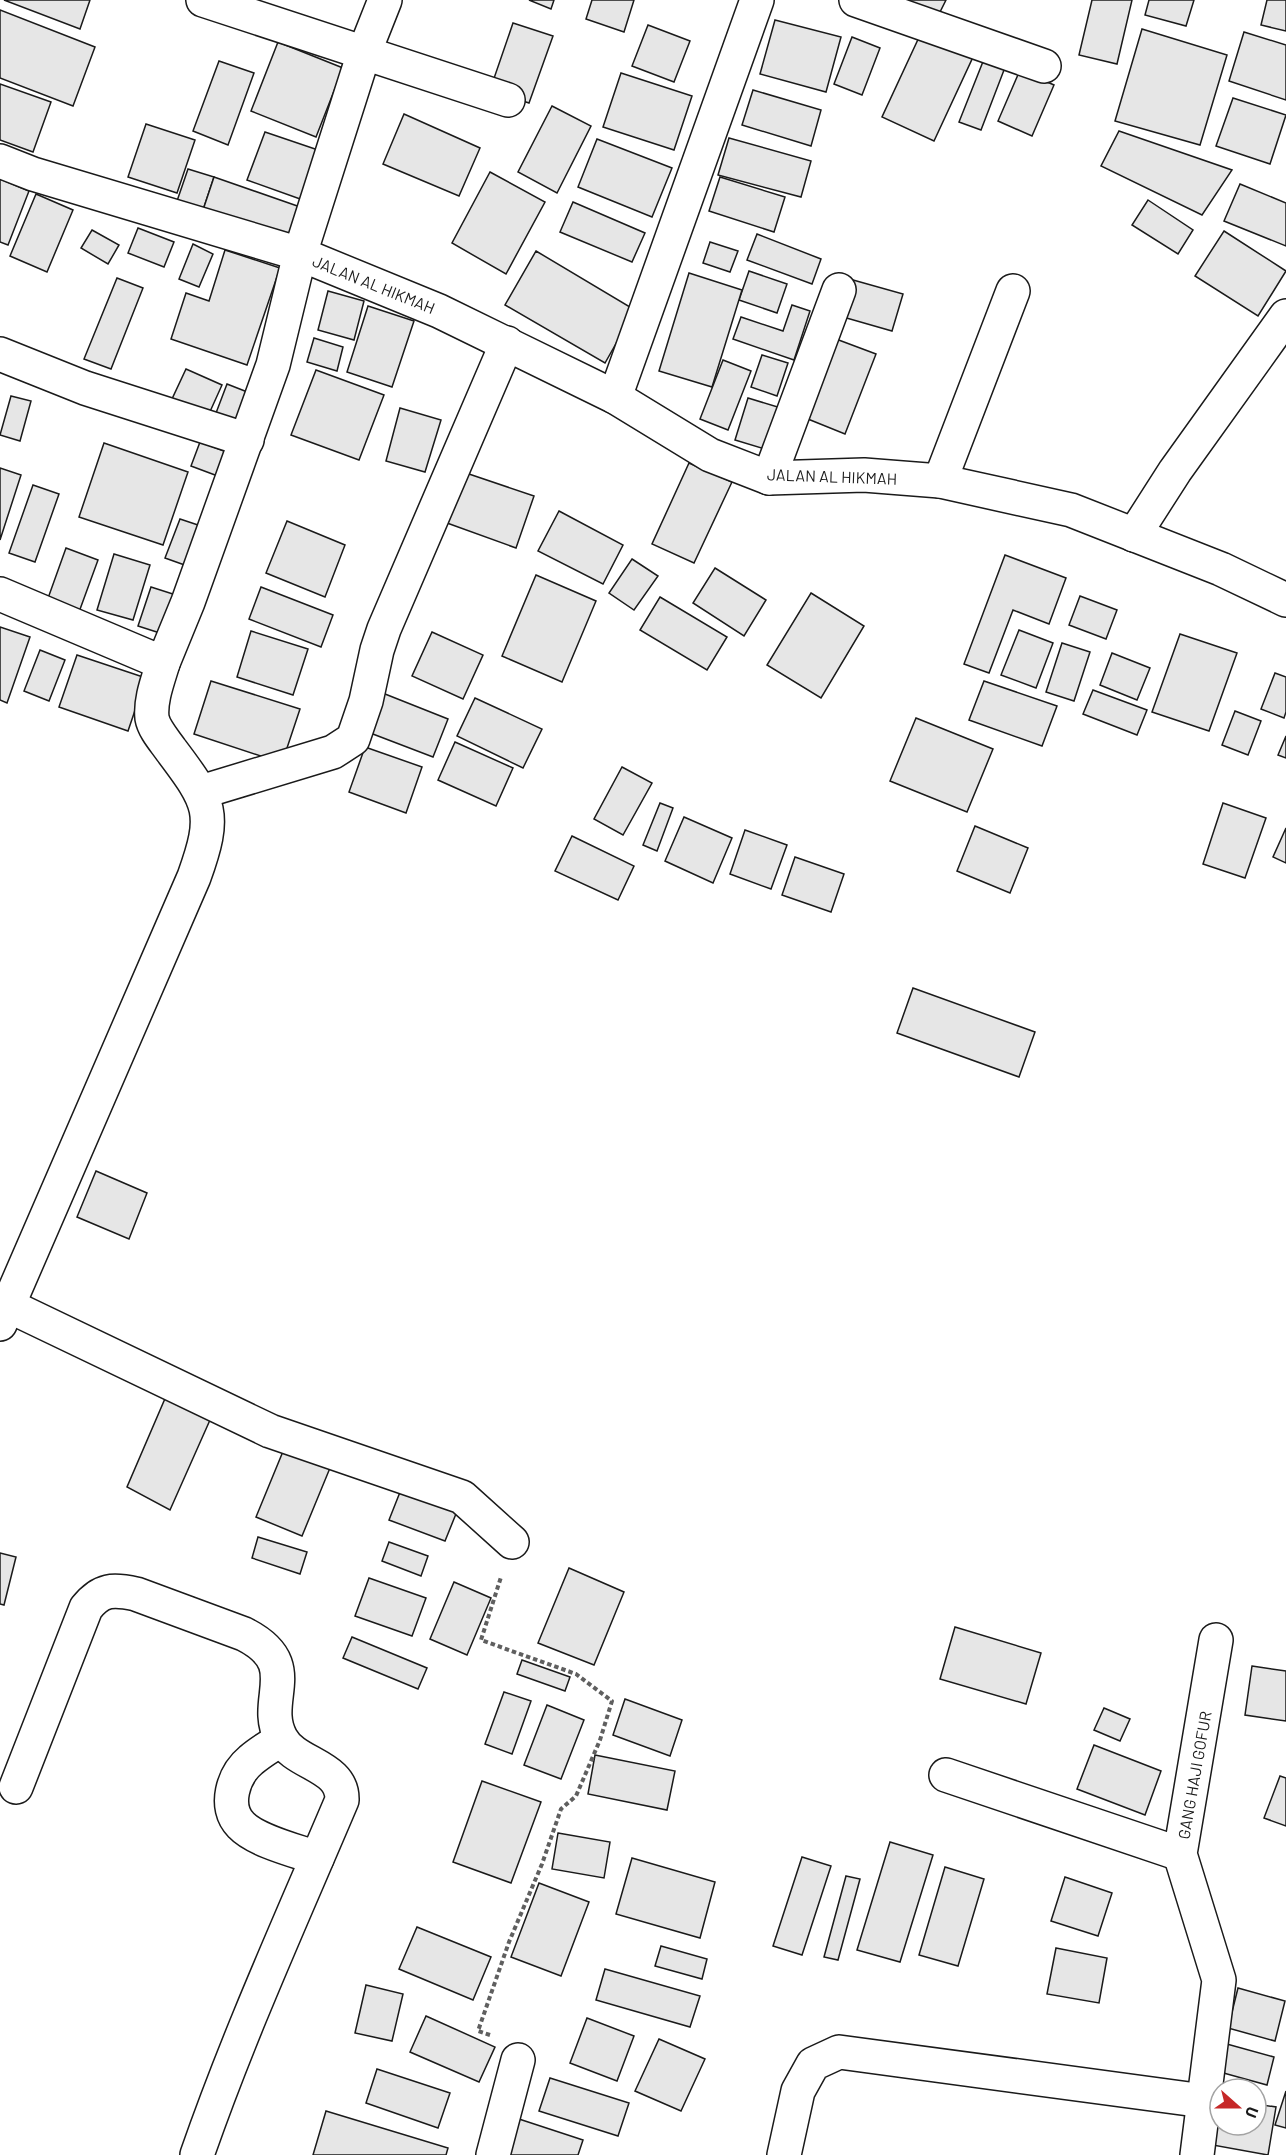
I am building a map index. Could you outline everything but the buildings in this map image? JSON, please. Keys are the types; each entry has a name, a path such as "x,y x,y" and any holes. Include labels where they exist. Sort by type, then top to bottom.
{"street":[{"path":"203,0 508,100"},
{"path":"385,0 364,53 300,254 273,365 248,440 163,663 154,693 152,720 201,792 206,806 209,822 206,844 194,877 3,1315 270,1431 462,1497 512,1542"},
{"path":"615,397 757,0"},
{"path":"856,0 1044,66"},
{"name":"JALAN AL HIKMAH","path":"0,161 54,181 300,254 440,311 615,397 711,454 769,478 864,475 940,481 1071,510 1221,569 1286,600"},
{"path":"769,478 839,290"},
{"path":"940,481 1013,291"},
{"path":"1134,535 1175,471 1286,315"},
{"path":"201,792 333,752 353,739 366,701 376,650 384,629 507,343"},
{"path":"0,354 85,388 248,440"},
{"path":"0,594 163,663"},
{"path":"16,1787 86,1608 94,1597 107,1591 119,1590 136,1594 244,1634 262,1644 274,1662 279,1681 276,1706 277,1729 281,1739 297,1755 333,1778 342,1791 342,1800 262,1987 197,2155"},
{"name":"GANG HAJI GOFUR","path":"1197,2155 1219,1980 1180,1854 1216,1641"},
{"path":"281,1739 250,1760 240,1773 231,1797 233,1813 242,1826 265,1840 317,1858"},
{"path":"946,1775 1180,1854"},
{"path":"784,2155 798,2091 813,2064 839,2052 1204,2101"},
{"path":"493,2155 518,2060"}],"path":[{"path":"512,1542 481,1640 576,1674 612,1701 600,1740 576,1796 561,1809 542,1864 509,1942 478,2031 523,2047 518,2060"}]}
